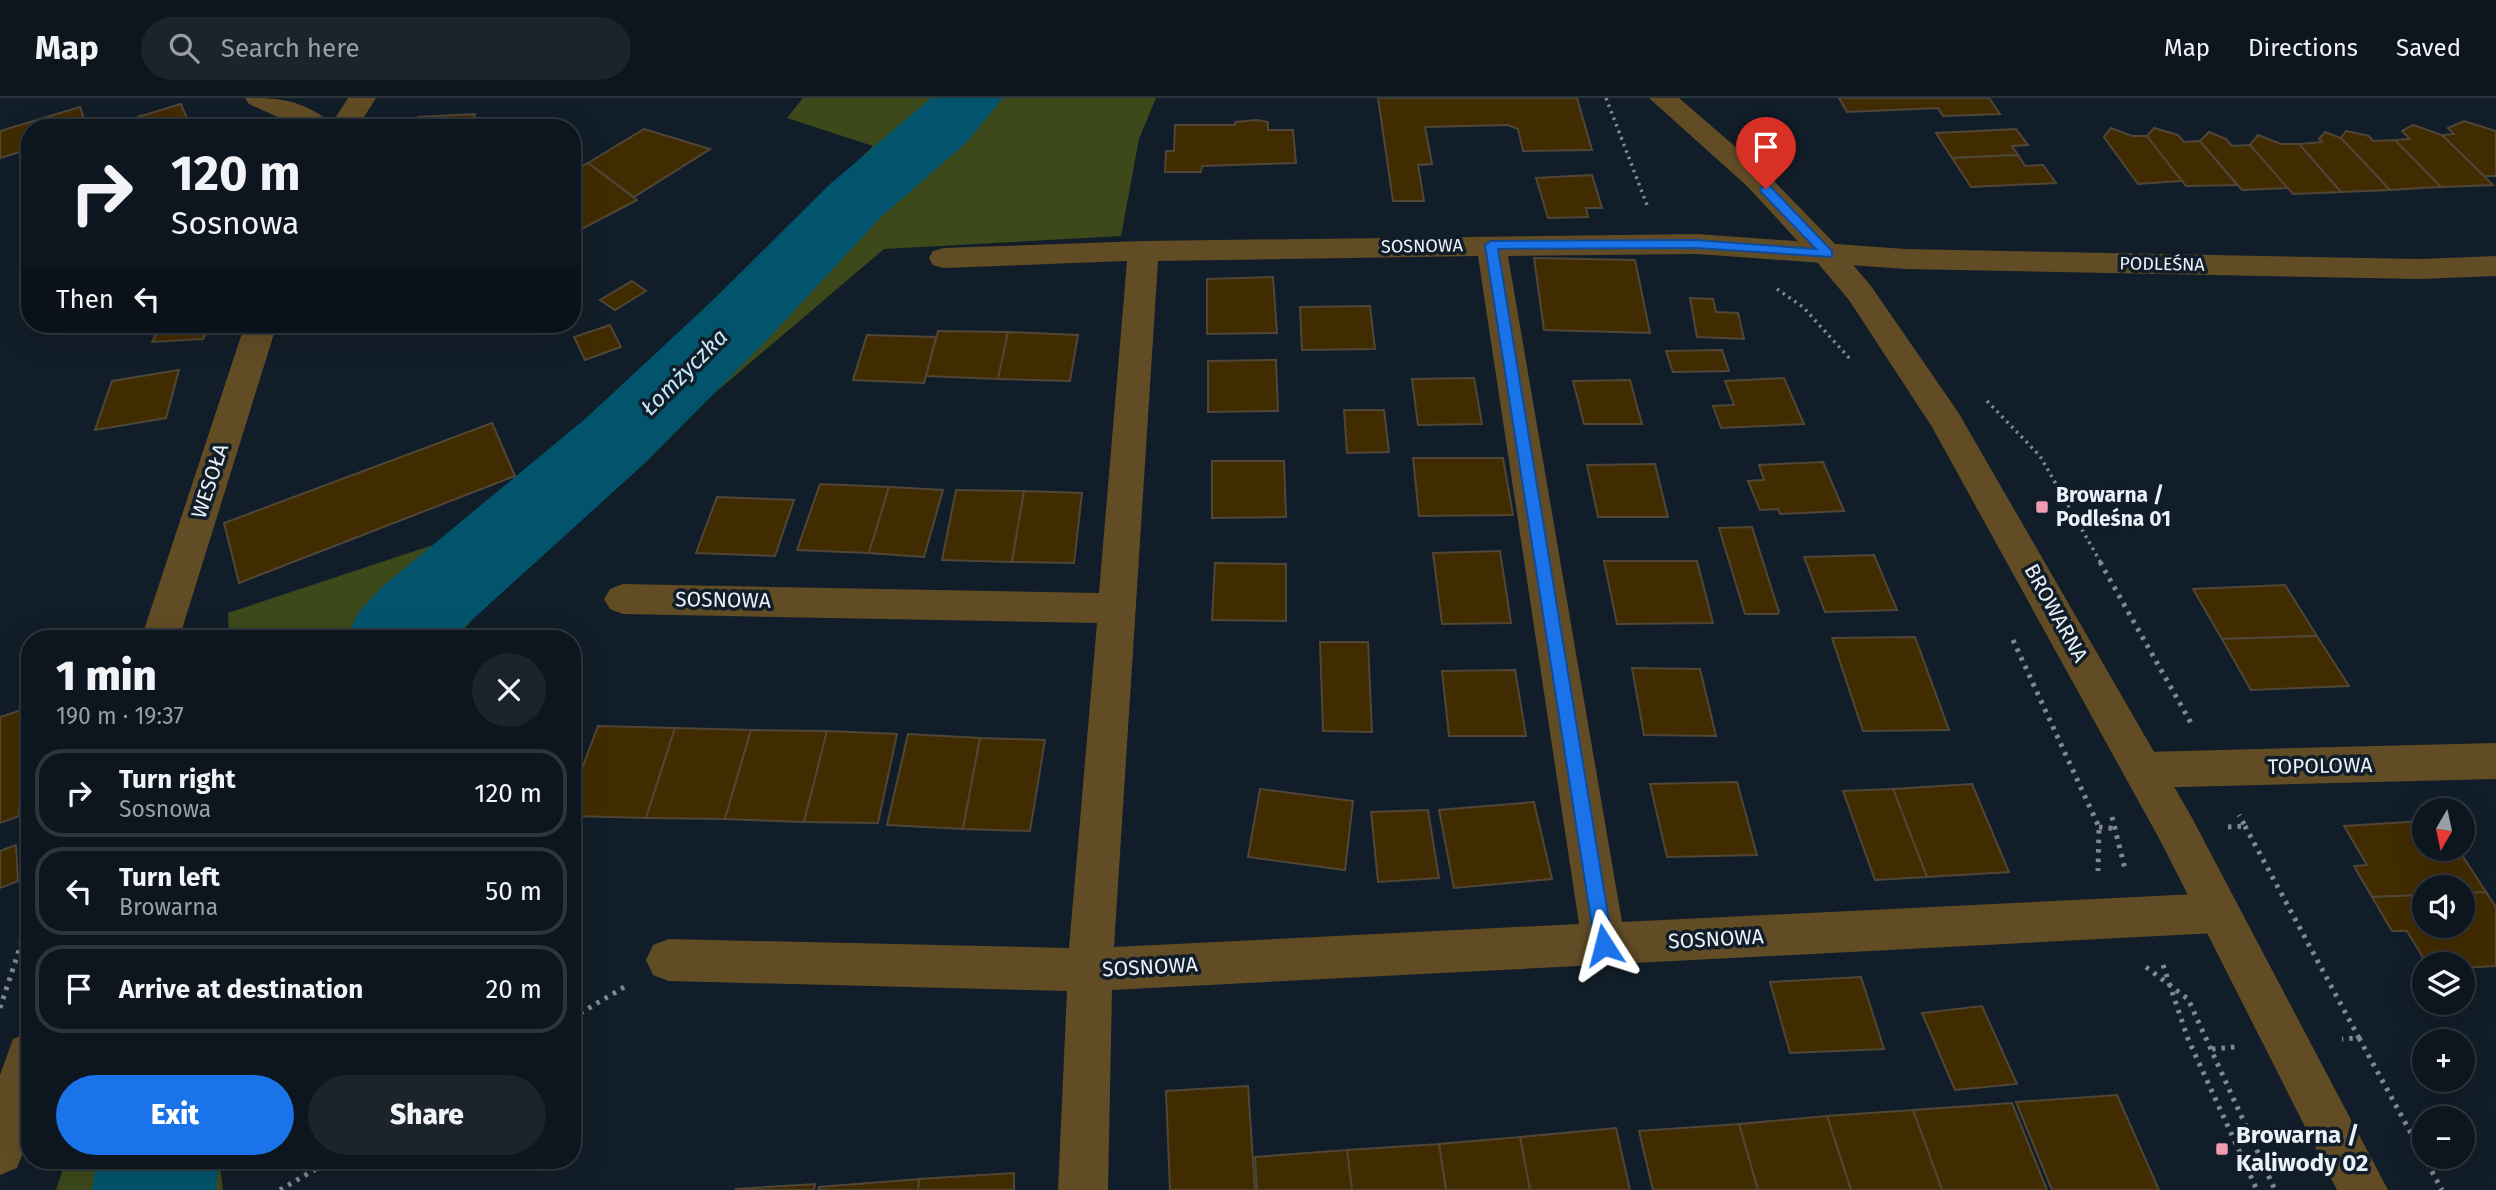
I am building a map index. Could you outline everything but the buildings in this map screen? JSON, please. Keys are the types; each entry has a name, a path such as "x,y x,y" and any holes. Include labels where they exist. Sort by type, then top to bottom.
{"street":[{"path":"259,98 308,119"},
{"path":"349,119 362,98"},
{"name":"BROWARNA","path":"1663,98 1758,181 1827,254 1860,293 1946,421 2176,828 2217,913 2363,1190"},
{"path":"1491,245 1604,945"},
{"name":"SOSNOWA","path":"944,258 1143,251 1491,245 1726,246 1827,254"},
{"name":"SOSNOWA","path":"1083,1190 1090,970 1143,251"},
{"name":"PODLEŚNA","path":"1827,254 1918,259 2379,268 2496,266"},
{"name":"WESOŁA","path":"163,630 258,333"},
{"name":"SOSNOWA","path":"622,598 1117,608"},
{"name":"TOPOLOWA","path":"2144,770 2496,761"},
{"name":"SOSNOWA","path":"669,960 1090,970 2217,913"},
{"path":"0,1151 21,1084"}],"path":[{"path":"1606,98 1650,213"},
{"path":"1726,246 1745,268 1803,307 1859,368"},
{"path":"2009,630 2099,827 2097,886 2128,917 2169,983 2188,1039 2257,1190"},
{"path":"2109,808 2128,879 2128,917 2135,959 2188,999 2275,1190"},
{"path":"0,1008 21,944"},
{"path":"581,1013 669,960"},
{"path":"2359,1038 2442,1190"},
{"path":"280,1190 316,1169"}],"green space":[{"path":"803,98 1156,98 1139,139 1121,236 884,249 531,549 464,630 229,630 228,613 460,536 580,428 873,146 787,118"},
{"path":"63,1169 220,1169 223,1190 56,1190"}],"waterway":[{"name":"Łomżyczka","path":"401,630 415,614 615,441 739,321 855,201 942,127 969,98"},
{"name":"Łomżyczka","path":"154,1190 157,1169"}],"place":[{"name":"Browarna / Podleśna 01","path":"2042,507"},
{"name":"Browarna / Kaliwody 02","path":"2222,1149"}],"route":[{"path":"1604,945 1491,245 1696,244 1827,254 1766,189"}]}
